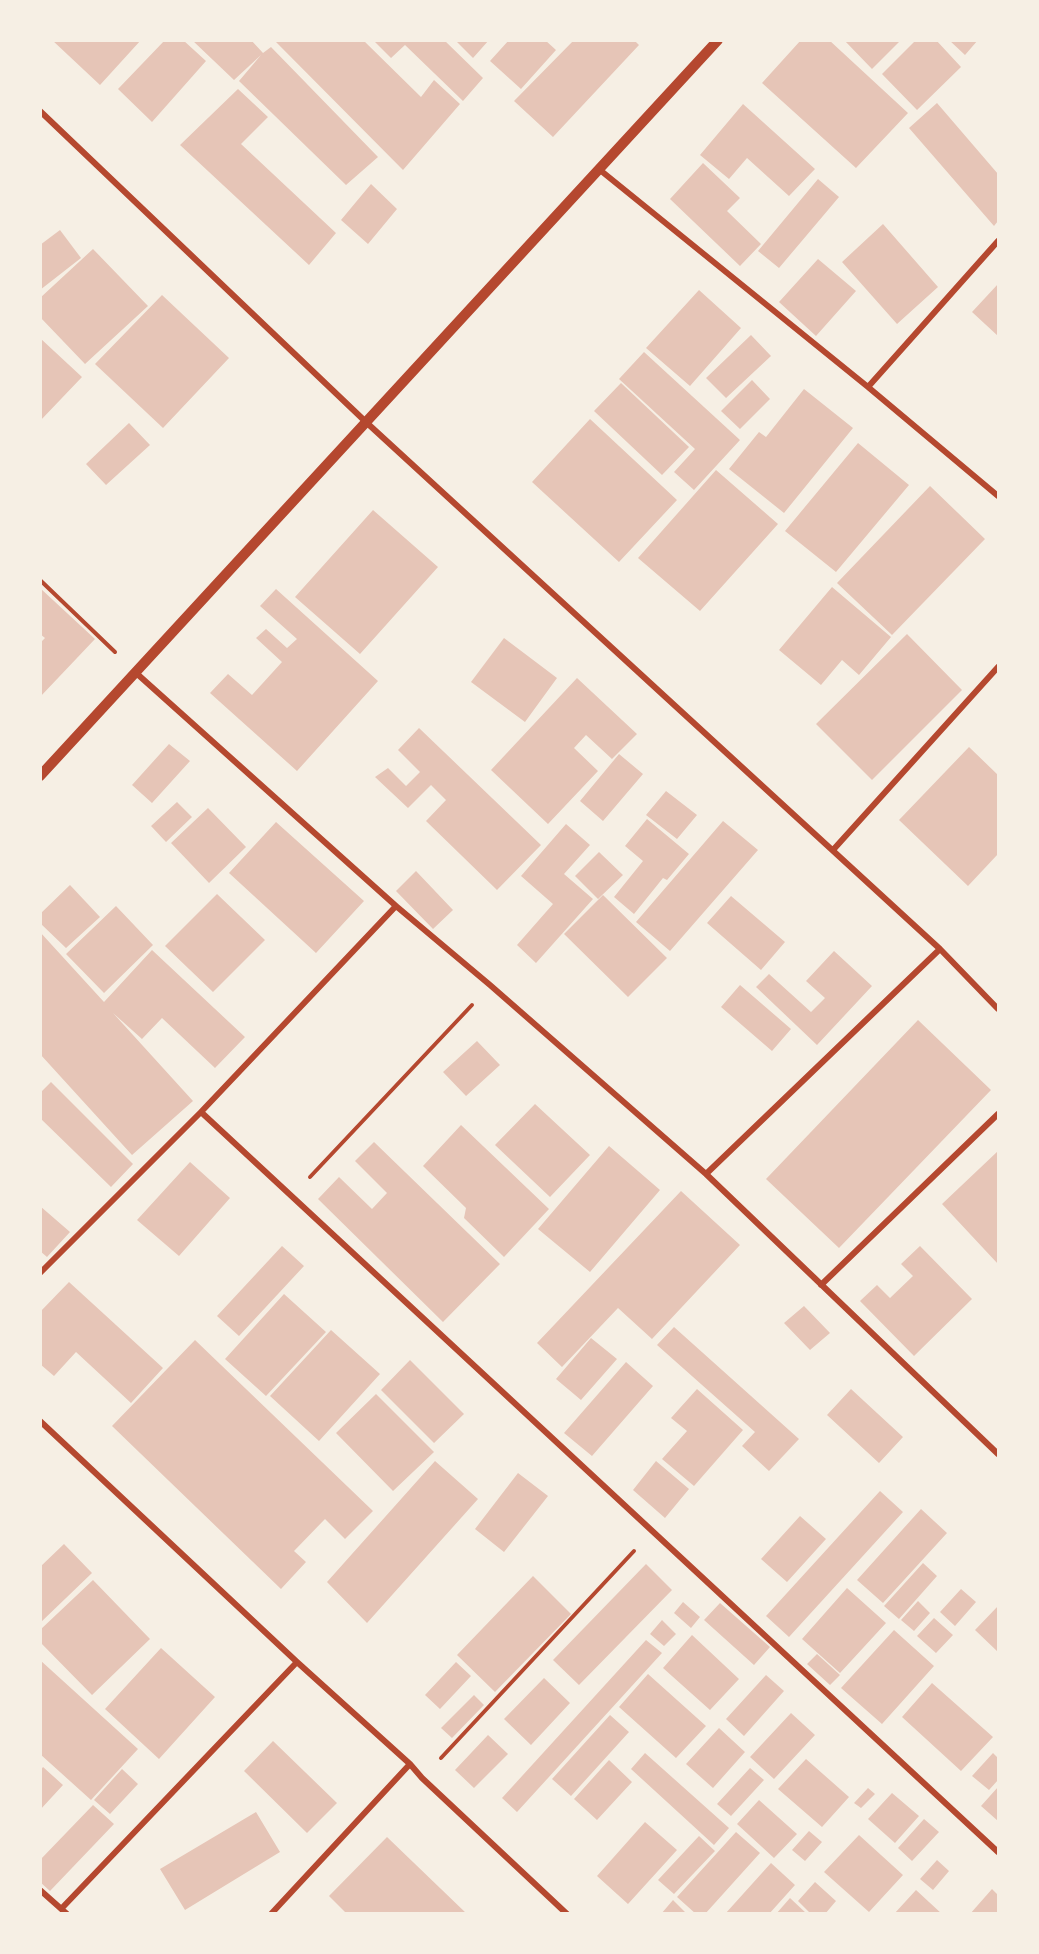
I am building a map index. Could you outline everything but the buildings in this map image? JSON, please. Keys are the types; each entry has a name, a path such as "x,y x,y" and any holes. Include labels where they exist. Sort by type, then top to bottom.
{"street":[{"path":"40,776 718,40"},
{"path":"40,111 367,423 940,949 999,1009"},
{"path":"600,170 999,496"},
{"path":"868,387 999,241"},
{"path":"833,850 999,667"},
{"path":"135,672 396,906 706,1174 999,1454"},
{"path":"40,1273 201,1112 396,906"},
{"path":"706,1174 940,949"},
{"path":"201,1112 999,1852"},
{"path":"821,1285 999,1114"},
{"path":"40,1421 297,1662 410,1764 422,1778 567,1914"},
{"path":"62,1908 297,1662"},
{"path":"271,1914 410,1764"},
{"path":"40,1890 67,1914"}],"path":[{"path":"40,580 135,672"},
{"path":"291,1197 490,985"},
{"path":"422,1778 652,1531"}]}
